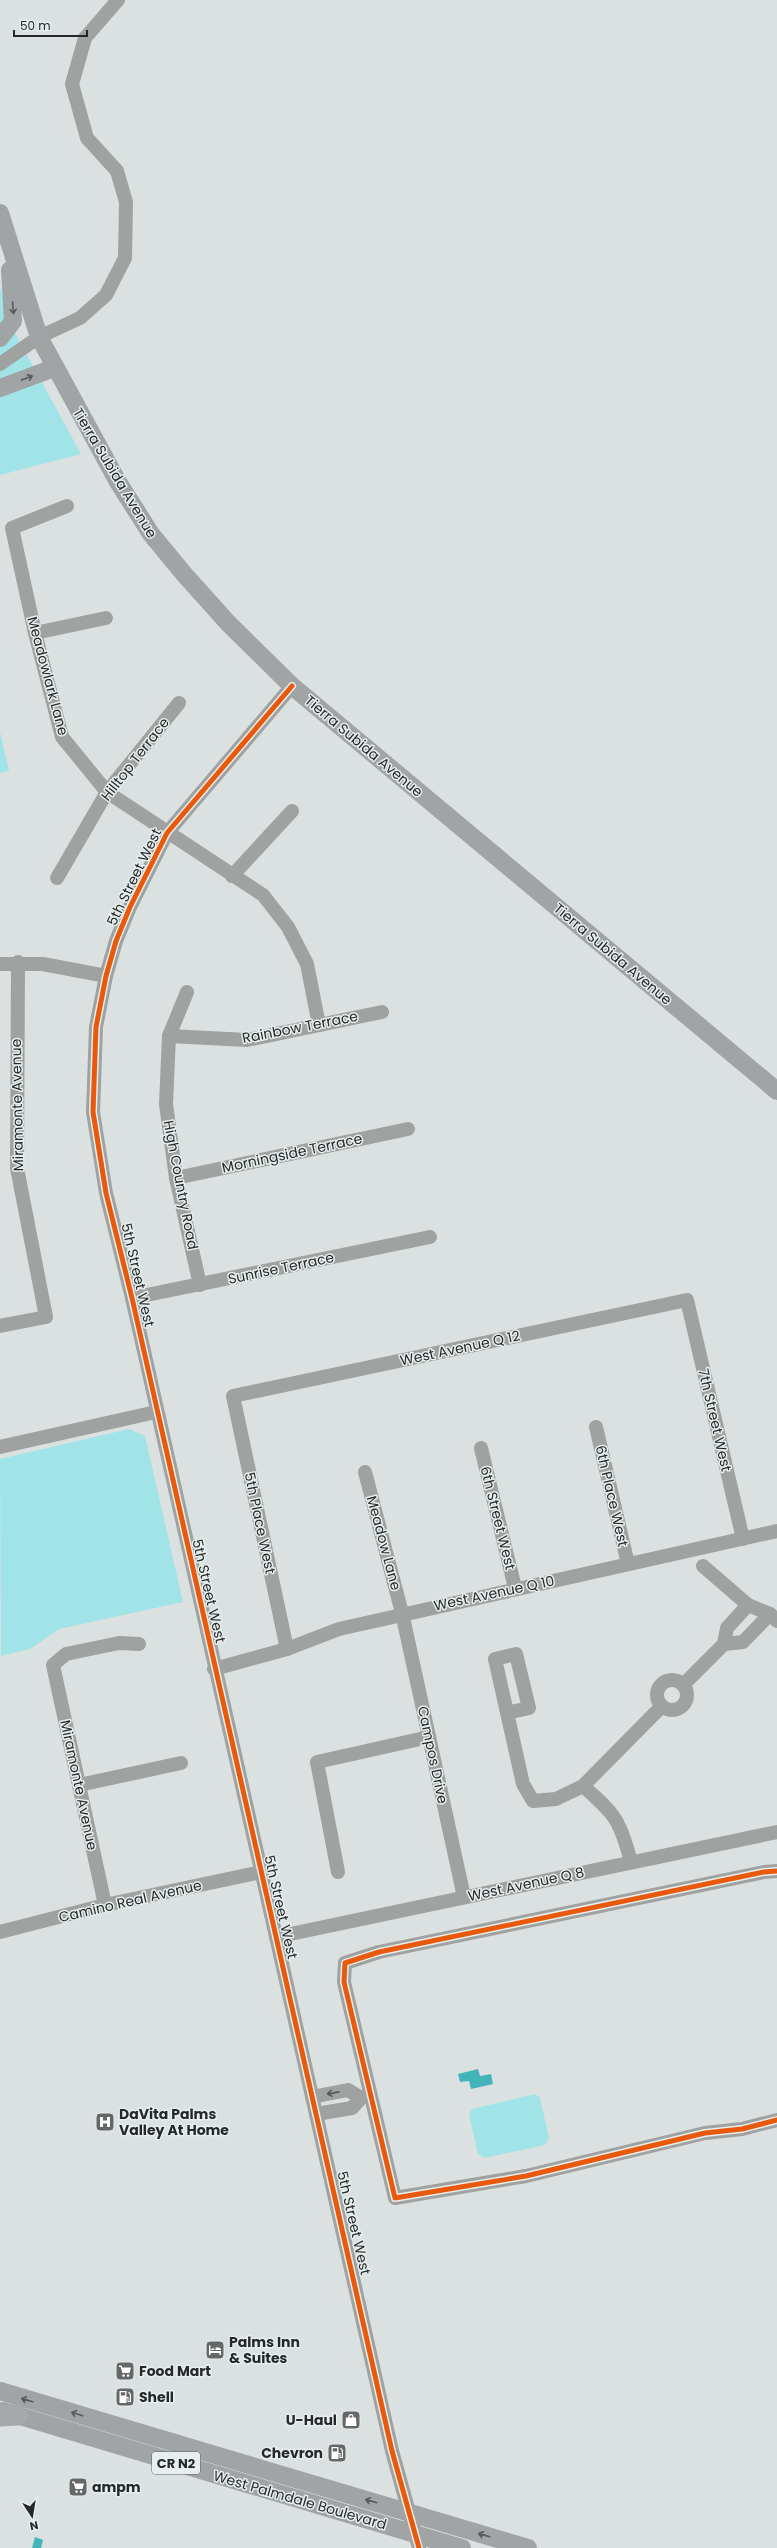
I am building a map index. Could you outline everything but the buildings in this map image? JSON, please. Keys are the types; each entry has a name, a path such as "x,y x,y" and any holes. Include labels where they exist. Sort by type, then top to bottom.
{"main road":[{"name":"Tierra Subida Avenue","path":"0,213 38,338 54,368 118,482 151,534 228,624 292,686 777,1091"},
{"path":"0,338 14,322 8,241"},
{"path":"0,388 54,368"},
{"name":"West Palmdale Boulevard","path":"0,2391 528,2548"},
{"path":"51,2425 55,2408"},
{"name":"West Palmdale Boulevard","path":"6,2414 51,2425 166,2460 418,2541 462,2548"},
{"path":"101,2440 113,2437 152,2444 166,2440"},
{"path":"166,2460 171,2454 178,2452 226,2465 246,2463"}],"street":[{"path":"0,364 38,338 80,318 106,295 125,258 126,202 117,171 87,138 72,84 85,38 118,0"},
{"name":"Meadowlark Lane","path":"67,506 12,528 35,633 62,737 107,792 232,876 263,895 288,927 307,964 319,1025"},
{"path":"35,633 106,618"},
{"name":"5th Street West","path":"292,686 167,833 130,907 116,941 106,976 96,1027 93,1112 106,1193 132,1298 156,1412 392,2452 418,2541"},
{"name":"Hilltop Terrace","path":"57,878 107,792 179,703"},
{"path":"232,876 292,811"},
{"path":"0,964 18,962 65,967 106,976"},
{"name":"Miramonte Avenue","path":"0,1326 46,1317 17,1168 18,962"},
{"name":"High Country Road","path":"187,992 169,1036 166,1104 176,1178 200,1285"},
{"name":"Rainbow Terrace","path":"169,1036 247,1040 382,1012"},
{"name":"Morningside Terrace","path":"176,1178 408,1129"},
{"name":"Sunrise Terrace","path":"132,1298 430,1237"},
{"name":"West Avenue Q 12","path":"233,1396 687,1300"},
{"name":"7th Street West","path":"687,1300 743,1539"},
{"name":"5th Place West","path":"233,1396 286,1649"},
{"path":"0,1446 156,1412"},
{"name":"6th Place West","path":"596,1427 628,1564"},
{"name":"6th Street West","path":"481,1448 515,1588"},
{"name":"Meadow Lane","path":"365,1472 402,1613"},
{"name":"West Avenue Q 10","path":"214,1669 286,1649 339,1628 777,1531"},
{"path":"703,1566 748,1605 774,1618 743,1642 724,1644"},
{"path":"683,1684 724,1644 727,1628 748,1605"},
{"name":"Campos Drive","path":"402,1613 464,1897"},
{"name":"Miramonte Avenue","path":"105,1905 53,1666 66,1654 119,1643 139,1644"},
{"path":"674,1680 683,1684 687,1692 684,1705 676,1710 662,1706 657,1698 661,1685 674,1680"},
{"path":"507,1713 523,1784 533,1801 556,1799 584,1786 662,1706"},
{"path":"338,1872 317,1762 429,1737"},
{"path":"79,1785 181,1763"},
{"path":"584,1786 606,1806 623,1830 631,1862"},
{"name":"West Avenue Q 8","path":"276,1937 777,1832"},
{"name":"Camino Real Avenue","path":"0,1932 105,1905 261,1872"},
{"path":"777,1872 764,1872 379,1952 345,1963 344,1982 365,2097 395,2198 526,2176 705,2133 742,2129 777,2120"},
{"path":"312,2097 348,2090 365,2097"},
{"path":"316,2114 352,2108 365,2097"}],"shaded area":[{"path":"0,285 9,322 81,454 0,475"},
{"path":"0,732 9,771 0,773"},
{"path":"129,1429 145,1436 183,1602 59,1629 30,1649 1,1656 0,1459"},
{"path":"478,2069 480,2076 491,2074 493,2084 471,2089 469,2081 460,2082 458,2074"},
{"path":"535,2094 540,2098 549,2138 545,2145 484,2158 478,2154 469,2114 472,2109"},
{"path":"35,2537 43,2540 41,2548 32,2548"}],"cycle path":[{"path":"292,686 167,833 130,907 116,941 106,976 96,1027 93,1112 106,1193 132,1298 392,2451 419,2548"},
{"path":"777,1871 764,1872 379,1952 345,1963 344,1982 395,2198 526,2176 705,2133 742,2129 777,2120"}],"place":[{"name":"DaVita Palms Valley At Home","path":"105,2122"},
{"name":"Palms Inn & Suites","path":"215,2350"},
{"name":"Food Mart","path":"125,2371"},
{"name":"Shell","path":"125,2397"},
{"name":"U-Haul","path":"351,2420"},
{"name":"Chevron","path":"337,2453"},
{"name":"ampm","path":"78,2487"}]}
